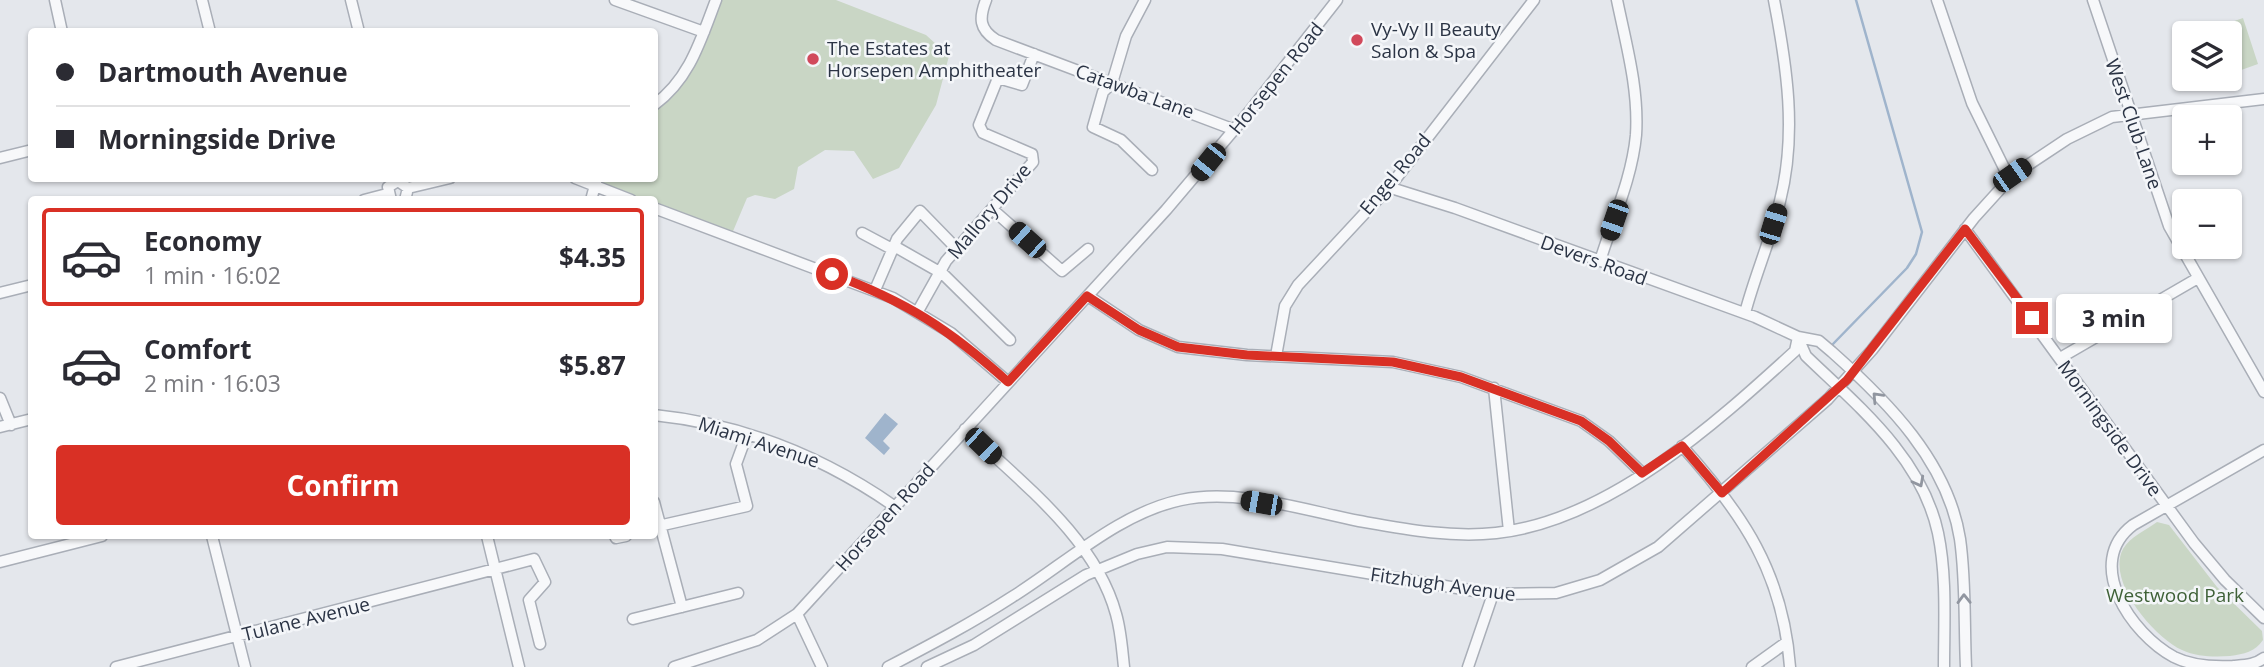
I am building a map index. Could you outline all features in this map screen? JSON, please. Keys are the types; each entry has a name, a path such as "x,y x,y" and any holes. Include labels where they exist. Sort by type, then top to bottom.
{"street":[{"path":"55,0 61,28"},
{"path":"202,0 209,28"},
{"path":"351,0 358,28"},
{"path":"615,0 704,32"},
{"path":"658,101 679,82 704,32 716,0"},
{"path":"986,0 981,18 985,33 1034,54"},
{"path":"1145,0 1126,36 1112,83 1103,92 1093,127 1121,140 1153,170"},
{"name":"Horsepen Road","path":"674,667 746,645 797,614 1235,130 1337,0"},
{"name":"Engel Road","path":"1276,356 1281,321 1290,296 1325,253 1388,187 1534,0"},
{"path":"1600,261 1626,185 1636,137 1635,90 1617,0"},
{"path":"1745,313 1780,203 1788,157 1788,89 1774,0"},
{"path":"1937,0 1972,103 2009,178"},
{"name":"West Club Lane","path":"2093,0 2169,226 2264,392"},
{"name":"Catawba Lane","path":"1034,54 1235,130"},
{"name":"Mallory Drive","path":"918,311 939,272 1033,162 1032,154 983,133 979,125 998,78 1022,85 1034,54"},
{"name":"Fitzhugh Avenue","path":"927,667 974,645 1097,570 1156,548 1198,546 1493,594 1556,593 1600,580 1658,547 1839,388 1965,229 2009,178 2067,139 2112,117 2264,99"},
{"path":"0,158 28,151"},
{"path":"401,182 408,188"},
{"path":"408,188 433,182"},
{"path":"596,182 623,196"},
{"name":"Devers Road","path":"1388,187 1455,208 1745,313 1784,328 1798,337 1819,341 1853,372 1923,449 1947,494 1961,550 1965,667"},
{"path":"406,196 408,188"},
{"path":"658,209 875,290 918,311 951,333 1008,382"},
{"path":"992,209 1062,271 1087,249"},
{"path":"875,290 893,248 920,211 957,249"},
{"name":"Morningside Drive","path":"1965,229 2165,505 2225,580 2264,618"},
{"path":"862,233 939,272 1010,340"},
{"path":"2060,358 2197,278"},
{"path":"0,293 28,286"},
{"path":"1087,296 1139,330 1178,347 1198,351 1415,365 1494,388 1581,421 1609,441 1642,473"},
{"path":"1798,337 1806,356 1895,445 1928,500 1936,521 1943,564 1944,667"},
{"path":"888,667 965,626 1142,514 1198,497 1233,498 1441,533 1509,531 1597,501 1682,446 1795,351 1798,337"},
{"path":"1494,388 1509,531"},
{"path":"0,398 5,426 28,420"},
{"name":"Miami Avenue","path":"658,415 698,420 747,433 819,460 894,506"},
{"path":"965,429 1044,506 1097,570 1116,612 1124,667"},
{"path":"682,607 658,527 747,506 736,464 747,433"},
{"path":"1682,446 1722,493 1752,536 1769,568 1785,619 1790,667"},
{"path":"2259,663 2210,666 2173,657 2147,636 2119,597 2110,573 2110,559 2115,545 2125,532 2165,505 2264,450"},
{"path":"0,562 90,539"},
{"path":"213,539 246,667"},
{"path":"488,539 519,667"},
{"name":"Tulane Avenue","path":"117,667 497,571 534,559 545,582 529,600 540,644"},
{"path":"634,619 738,593"},
{"path":"1468,667 1493,594"},
{"path":"797,614 822,667"},
{"path":"1752,667 1787,642"},
{"path":"1944,645 1965,646"}],"green space":[{"path":"716,0 836,0 926,35 949,56 936,105 899,168 873,179 854,151 825,150 798,167 794,189 775,199 755,195 747,198 731,236 658,208 658,196 626,196 595,185 596,182 658,182 658,102 673,89"},
{"path":"2243,18 2258,64 2242,70 2242,21 2234,21"},
{"name":"Westwood Park","path":"2157,522 2169,525 2217,587 2262,631 2263,640 2253,650 2230,656 2212,656 2182,650 2159,633 2136,607 2121,576 2123,549 2134,537"}],"water":[{"path":"885,413 898,424 883,441 890,448 884,455 865,438"}],"waterway":[{"path":"1832,345 1907,268 1916,254 1922,232 1856,0"}],"place":[{"name":"Vy-Vy II Beauty Salon & Spa","path":"1357,40"},
{"name":"The Estates at Horsepen Amphitheater","path":"813,59"}],"route":[{"path":"832,274 875,290 930,318 1008,382 1087,296 1139,330 1178,347 1247,355 1393,362 1461,377 1581,421 1609,441 1642,473 1682,446 1722,493 1847,380 1965,229 2032,318"}]}
